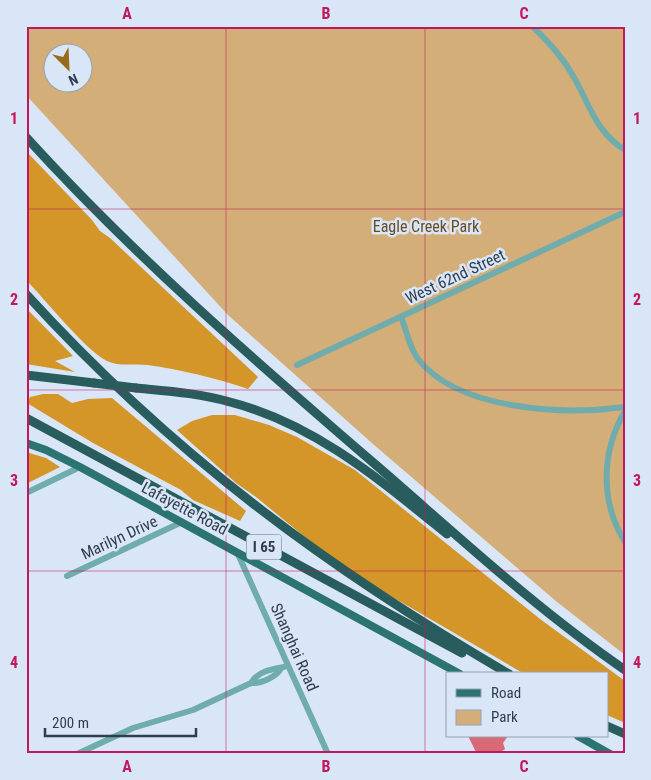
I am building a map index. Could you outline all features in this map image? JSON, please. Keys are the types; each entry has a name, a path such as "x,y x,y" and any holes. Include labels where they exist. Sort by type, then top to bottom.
{"highway":[{"path":"26,137 108,223 193,306 486,562"},
{"path":"26,294 121,392 241,496 362,584 430,628 506,672"},
{"path":"26,375 199,395 231,402 266,413 307,432 352,459 625,670"},
{"name":"I 65","path":"26,418 411,627 498,672"},
{"path":"608,726 625,734"}],"main road":[{"name":"Lafayette Road","path":"26,443 46,450 80,467 456,672"},
{"path":"581,738 600,751 610,754"}],"street":[{"path":"532,26 548,41 567,65 601,130 625,150"},
{"name":"West 62nd Street","path":"297,365 625,212"},
{"path":"400,317 412,350 422,363 445,381 476,396 507,404 544,409 625,409 611,442 607,483 610,512 625,542"},
{"path":"26,493 80,467"},
{"name":"Marilyn Drive","path":"67,576 182,522"},
{"name":"Shanghai Road","path":"237,552 328,754"},
{"path":"77,754 133,728 193,710 251,683 254,677 276,667 281,668 288,665"},
{"path":"432,754 442,754"}],"green space":[{"name":"Eagle Creek Park","path":"26,26 625,26 625,655 557,602 373,444 228,315 26,95"}],"shaded area":[{"path":"26,151 92,220 100,231 110,238 258,377 248,389 173,369 138,364 112,363 98,355 65,323 26,280"},
{"path":"26,308 73,356 55,361 75,372 26,364"},
{"path":"43,394 58,394 72,403 88,399 112,398 246,511 240,521 193,500 181,490 93,443 27,403 30,397"},
{"path":"212,415 235,415 269,425 297,437 355,470 540,619 625,681 625,723 608,715 608,672 521,672 377,588 316,546 236,483 177,430 192,421"},
{"path":"26,452 46,458 60,467 26,484"},
{"path":"469,738 507,738 503,743 505,749 498,754 477,754"}]}
